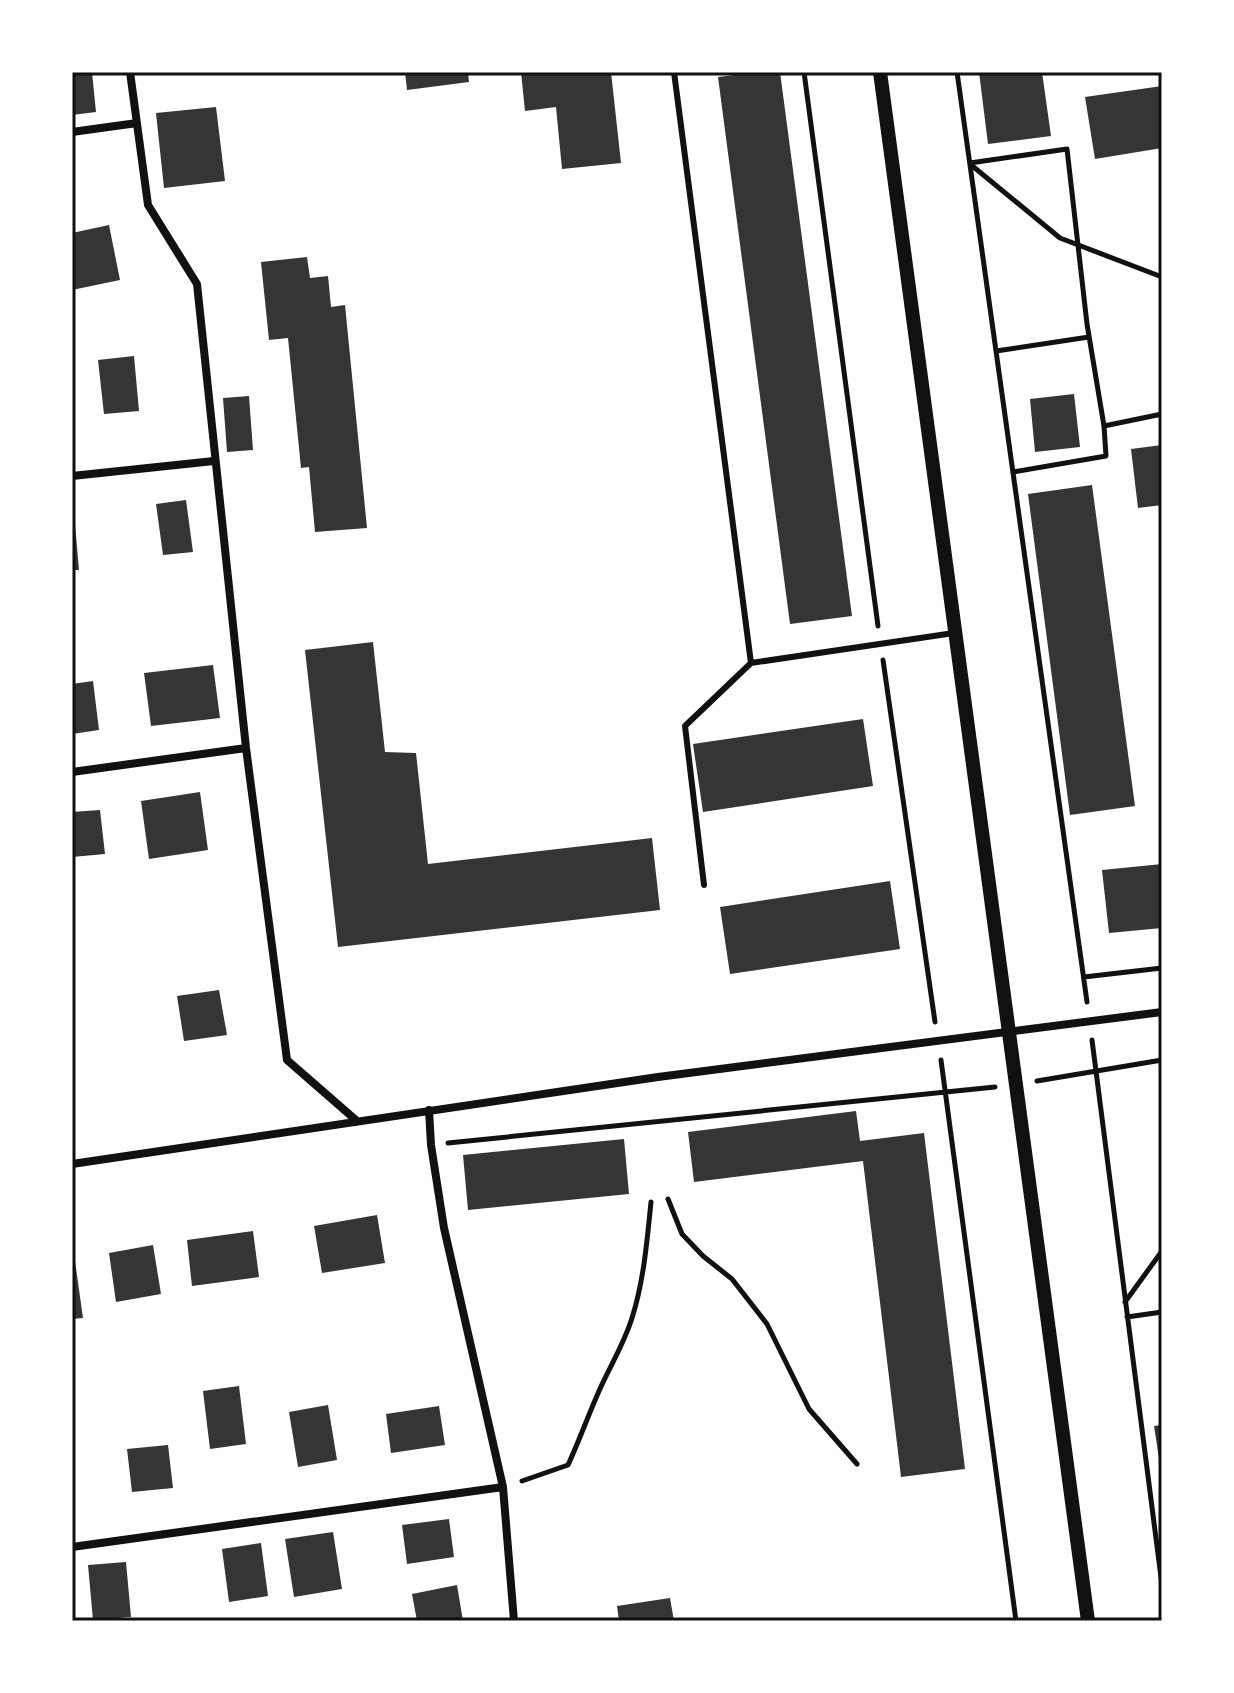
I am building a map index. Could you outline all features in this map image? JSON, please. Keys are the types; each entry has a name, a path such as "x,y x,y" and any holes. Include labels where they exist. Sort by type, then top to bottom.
{"street":[{"path":"130,72 148,205 197,284 246,748 287,1060 357,1121"},
{"path":"880,72 1088,1621"},
{"path":"72,132 137,123"},
{"path":"72,476 214,461"},
{"path":"72,772 246,748"},
{"path":"72,1164 658,1077 1162,1012"},
{"path":"429,1110 431,1145 444,1228 503,1487 514,1621"},
{"path":"72,1547 503,1487"}],"lane":[{"path":"674,72 751,663"},
{"path":"704,885 685,726 751,663 954,633"}],"path":[{"path":"804,72 1016,1621"},
{"path":"957,72 1090,1021 1162,1585"},
{"path":"970,163 1067,149 1106,456 1013,472"},
{"path":"970,163 1060,238 1162,277"},
{"path":"996,351 1089,337"},
{"path":"1104,426 1162,414"},
{"path":"1084,977 1162,968"},
{"path":"431,1145 1014,1085 1162,1060"},
{"path":"668,1199 682,1234 732,1279 767,1324 809,1409 857,1464"},
{"path":"503,1487 568,1465 633,1315 644,1266 651,1202"},
{"path":"1125,1303 1162,1251"},
{"path":"1127,1317 1162,1312"}],"building":[{"path":"72,72 92,72 96,112 72,115"},
{"path":"405,72 468,72 469,82 407,90"},
{"path":"521,72 611,72 621,163 562,169 556,107 525,111"},
{"path":"780,72 852,616 790,624 718,77"},
{"path":"979,72 1042,72 1051,136 988,144"},
{"path":"1162,86 1162,148 1095,159 1085,97"},
{"path":"216,107 225,181 164,188 156,113"},
{"path":"109,225 120,280 72,290 72,233"},
{"path":"307,257 310,278 328,276 331,307 345,305 367,528 315,532 309,467 301,468 288,338 269,340 261,262"},
{"path":"134,356 139,411 104,414 98,360"},
{"path":"1074,394 1080,447 1035,452 1030,399"},
{"path":"249,396 253,450 227,452 223,398"},
{"path":"1162,445 1162,505 1138,508 1131,449"},
{"path":"1092,485 1135,806 1070,815 1028,494"},
{"path":"186,500 193,552 163,555 156,504"},
{"path":"74,513 79,570 72,570"},
{"path":"373,642 385,752 416,753 428,864 652,838 660,910 338,947 305,650"},
{"path":"213,665 220,718 151,726 144,673"},
{"path":"93,681 99,730 72,734 72,684"},
{"path":"863,719 873,786 703,812 693,744"},
{"path":"200,792 208,850 149,859 141,801"},
{"path":"100,810 105,854 72,857 72,812"},
{"path":"1162,864 1162,928 1109,933 1102,870"},
{"path":"890,881 900,949 730,974 720,907"},
{"path":"219,990 227,1035 184,1041 177,996"},
{"path":"856,1111 860,1141 924,1133 965,1469 901,1477 863,1161 694,1182 688,1132"},
{"path":"624,1139 629,1194 468,1210 463,1155"},
{"path":"377,1215 385,1263 322,1273 314,1226"},
{"path":"253,1231 259,1277 192,1286 187,1240"},
{"path":"153,1245 161,1294 116,1302 109,1253"},
{"path":"72,1261 75,1261 83,1318 72,1319"},
{"path":"239,1386 246,1444 210,1449 203,1391"},
{"path":"328,1405 337,1460 298,1467 289,1412"},
{"path":"439,1406 445,1445 391,1453 386,1414"},
{"path":"1162,1425 1162,1465 1160,1465 1154,1426"},
{"path":"168,1445 173,1488 132,1492 127,1449"},
{"path":"449,1519 454,1557 407,1564 402,1525"},
{"path":"333,1532 342,1589 294,1597 285,1539"},
{"path":"261,1543 268,1596 229,1602 222,1549"},
{"path":"126,1562 131,1617 93,1620 88,1565"},
{"path":"457,1585 463,1621 417,1621 412,1594"},
{"path":"670,1598 674,1621 619,1621 617,1606"}]}
